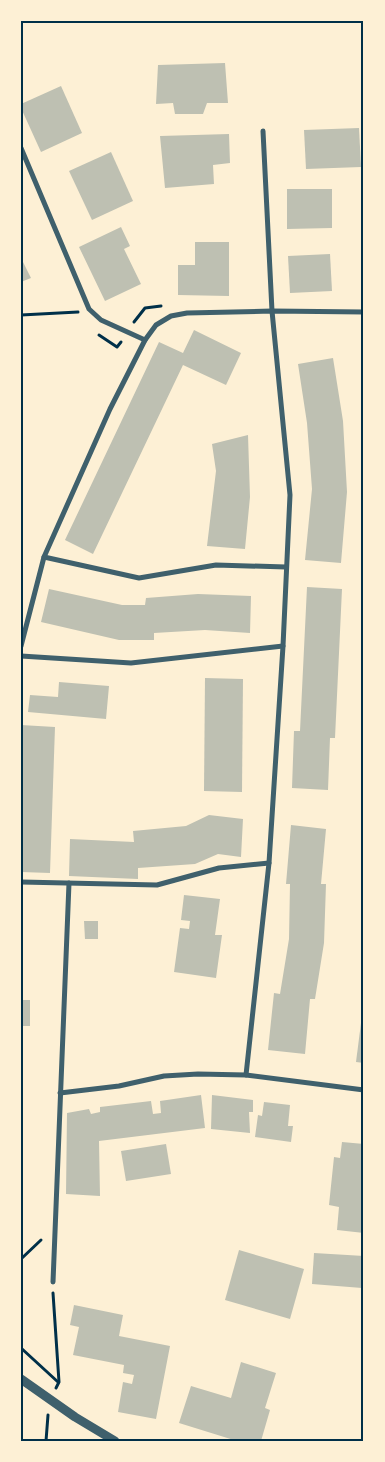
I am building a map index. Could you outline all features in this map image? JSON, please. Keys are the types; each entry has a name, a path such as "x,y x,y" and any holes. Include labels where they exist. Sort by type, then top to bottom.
{"street":[{"path":"246,1075 269,864 283,646 290,495 272,311 263,131"},
{"path":"21,148 89,309 101,320 145,340"},
{"path":"21,646 44,557 110,409 145,340 156,325 170,316 187,313 272,311 364,312"},
{"path":"44,557 139,578 216,565 286,567"},
{"path":"21,656 130,663 283,646"},
{"path":"21,882 157,885 219,868 269,864"},
{"path":"53,1282 69,883"},
{"path":"60,1093 118,1086 164,1076 198,1074 246,1075 364,1090"},
{"path":"21,1379 75,1417 115,1441"}],"path":[{"path":"21,315 78,312"},
{"path":"21,1258 32,1250 54,1227"},
{"path":"21,1348 59,1382 53,1282"}],"building":[{"path":"225,63 228,103 207,103 203,114 175,114 173,103 156,104 158,65"},
{"path":"61,86 82,133 41,152 21,108 21,104"},
{"path":"359,128 361,167 306,169 304,130"},
{"path":"229,134 230,163 213,165 214,184 165,188 160,136"},
{"path":"111,152 133,201 92,220 69,171"},
{"path":"287,189 332,189 332,228 287,229"},
{"path":"121,227 130,246 124,249 141,284 105,301 79,247"},
{"path":"195,242 229,242 229,296 178,295 178,265 195,265"},
{"path":"330,254 332,291 290,293 288,256"},
{"path":"21,258 31,278 21,282"},
{"path":"194,330 241,353 226,385 183,365 93,554 65,540 159,342 183,353"},
{"path":"333,358 343,421 347,492 341,563 305,560 312,489 307,423 298,364"},
{"path":"248,435 250,497 245,549 207,546 216,471 212,444"},
{"path":"307,587 342,589 335,738 330,738 328,790 292,788 294,731 300,731"},
{"path":"49,589 122,605 145,605 146,598 198,594 251,596 250,633 205,630 154,633 154,640 119,640 41,622"},
{"path":"205,678 243,679 242,792 204,791"},
{"path":"59,682 109,686 106,719 28,712 30,695 58,697"},
{"path":"21,725 55,727 50,873 21,872"},
{"path":"209,815 243,819 241,857 218,854 195,864 138,868 138,879 69,876 70,839 134,842 133,831 186,826"},
{"path":"291,825 326,829 321,884 326,884 324,943 315,999 310,999 305,1054 268,1050 274,993 280,994 289,939 290,884 286,884"},
{"path":"184,895 220,899 215,935 222,935 216,978 174,972 180,928 189,929 190,921 181,920"},
{"path":"84,921 98,921 98,939 85,939"},
{"path":"21,978 23,978 23,1000 30,1000 30,1026 21,1026"},
{"path":"361,1023 364,1023 364,1063 356,1062"},
{"path":"201,1095 205,1128 99,1141 100,1196 66,1194 67,1113 89,1109 91,1114 100,1112 100,1107 151,1101 153,1114 161,1113 160,1101"},
{"path":"212,1095 253,1100 253,1112 249,1112 250,1133 211,1129"},
{"path":"264,1102 290,1105 288,1126 293,1126 291,1142 255,1137 258,1115 262,1116"},
{"path":"342,1142 364,1144 364,1233 337,1230 339,1207 329,1205 334,1157 340,1158"},
{"path":"166,1144 171,1174 126,1181 121,1151"},
{"path":"239,1250 304,1269 290,1319 225,1300"},
{"path":"314,1253 364,1256 362,1288 312,1284"},
{"path":"74,1305 123,1315 119,1336 170,1346 156,1419 118,1412 123,1382 132,1384 134,1375 123,1373 124,1365 73,1355 79,1327 70,1325"},
{"path":"241,1362 276,1373 265,1408 270,1410 261,1441 237,1441 179,1423 191,1386 231,1398"}]}
